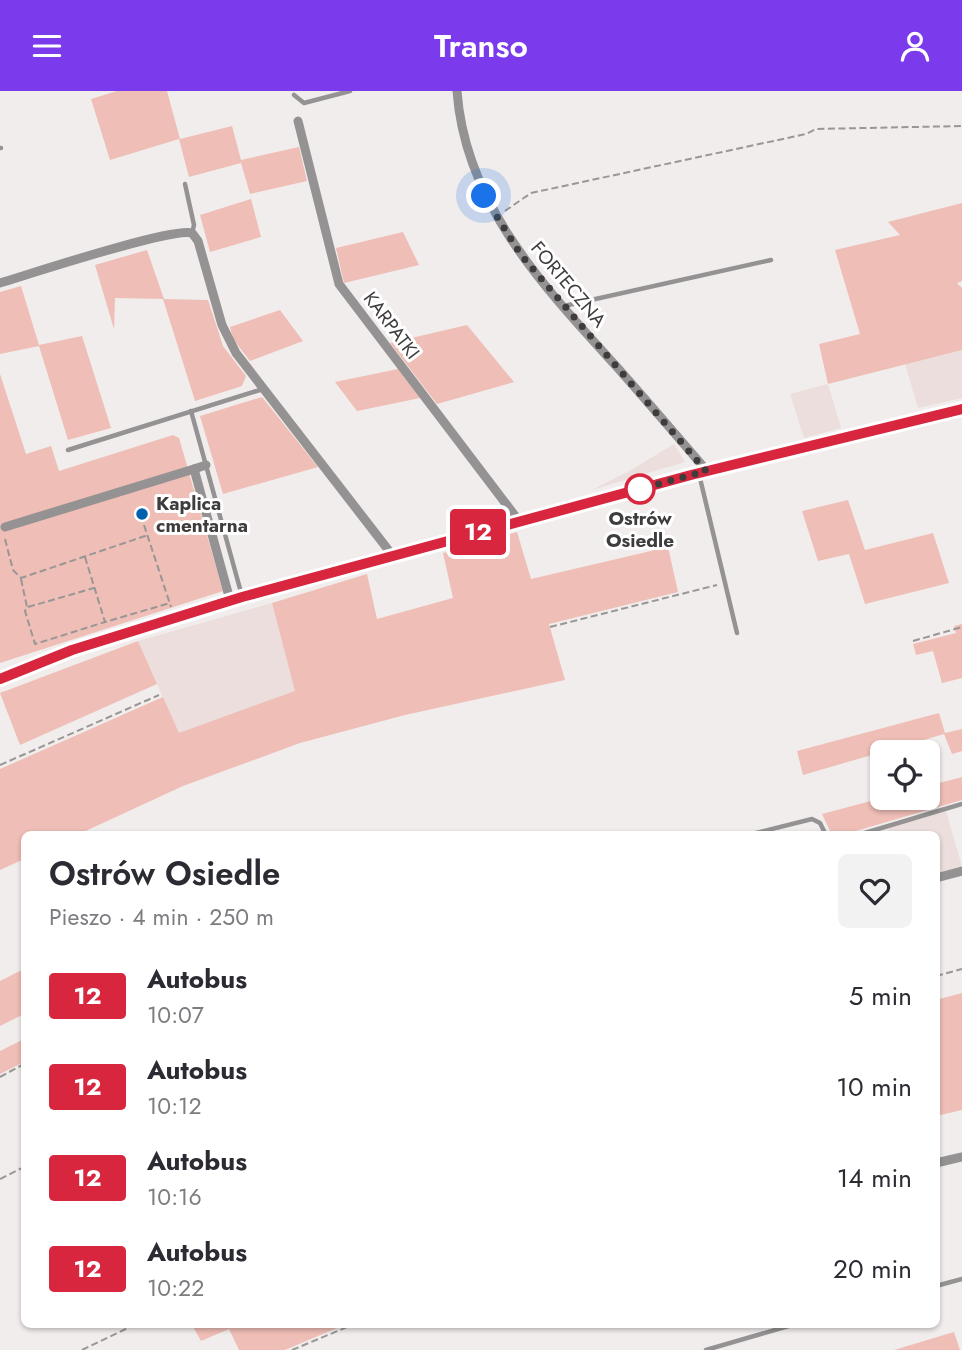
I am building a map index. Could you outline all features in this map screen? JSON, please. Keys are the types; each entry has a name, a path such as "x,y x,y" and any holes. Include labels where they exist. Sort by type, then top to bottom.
{"street":[{"name":"FORTECZNA","path":"457,91 470,160 496,218 563,306 702,472"},
{"name":"KARPATKI","path":"298,121 339,284 519,521"},
{"path":"0,283 141,242 181,232 192,233 198,241 228,341 393,556"},
{"path":"0,680 72,650 230,600 702,472 962,409"},
{"path":"5,527 206,465"},
{"path":"194,469 230,600"},
{"path":"940,878 962,871"},
{"path":"940,1162 962,1157"}],"lane":[{"path":"294,95 304,103 350,91"},
{"path":"185,184 194,225 192,233"},
{"path":"563,306 771,260"},
{"path":"68,450 263,389"},
{"path":"191,411 242,597"},
{"name":"FORTECZNA","path":"702,472 737,633"},
{"path":"872,831 962,804"},
{"path":"765,831 813,820 820,823 824,831"},
{"path":"940,1285 962,1279"},
{"path":"706,1350 782,1328"}],"path":[{"path":"496,218 531,193 793,137 816,129 962,126"},
{"path":"144,525 173,611"},
{"path":"5,527 5,541 13,571 21,578 27,607 25,611 35,644 170,603"},
{"path":"21,578 148,535"},
{"path":"85,557 106,622"},
{"path":"550,627 725,583"},
{"path":"27,607 95,588"},
{"path":"913,641 962,628"},
{"path":"0,765 159,695"},
{"path":"940,975 962,969"},
{"path":"0,1077 21,1066"},
{"path":"0,1179 21,1168"},
{"path":"82,1350 128,1328"},
{"path":"292,1350 345,1328"}],"shaded area":[{"path":"117,91 167,91 180,139 232,126 241,160 299,147 307,181 250,194 241,163 189,177 179,139 110,160 91,99"},
{"path":"251,199 261,237 210,252 200,215"},
{"path":"962,203 962,281 957,283 962,288 962,350 828,384 819,344 860,334 835,250 900,235 888,222"},
{"path":"403,232 419,265 344,283 336,248"},
{"path":"147,250 164,299 208,300 223,346 246,376 242,386 195,401 163,299 115,298 114,329 95,265"},
{"path":"21,286 39,345 82,336 111,428 68,440 39,346 0,354 0,292"},
{"path":"280,310 303,341 250,361 233,339 230,327"},
{"path":"467,325 514,382 437,404 390,343"},
{"path":"962,350 962,398 918,408 905,364"},
{"path":"398,369 420,398 357,411 335,382"},
{"path":"0,374 26,454 51,446 59,471 173,435 179,438 223,591 0,663"},
{"path":"828,384 841,428 804,438 790,394"},
{"path":"262,397 318,467 223,494 200,416"},
{"path":"674,444 685,462 592,490 631,470"},
{"path":"848,500 865,550 933,533 949,583 865,604 849,554 818,561 802,511"},
{"path":"517,532 531,579 668,547 678,592 549,624 565,680 405,715 300,743 183,786 86,831 21,831 21,860 0,870 0,769 163,697 179,733 295,691 272,603 367,574 377,619 453,598 443,553"},
{"path":"272,603 296,691 179,734 138,641"},
{"path":"962,624 962,678 942,683 933,651 916,655 913,644 956,633 954,626"},
{"path":"138,641 157,684 20,745 0,693"},
{"path":"939,713 945,733 962,729 962,751 952,754 944,734 923,740 870,740 870,756 803,775 797,751"},
{"path":"962,777 962,800 940,806 940,783"},
{"path":"870,801 870,810 928,810 856,831 830,831 822,814"},
{"path":"946,811 962,867 940,874 940,831 889,831 888,827"},
{"path":"21,970 21,1016 0,1026 0,981"},
{"path":"962,993 962,1110 940,1115 940,999"},
{"path":"21,1040 21,1064 0,1074 0,1051"},
{"path":"194,1328 337,1328 285,1350 239,1350 229,1329 201,1341"},
{"path":"954,1332 960,1350 894,1350"}],"bus line":[{"name":"12","path":"0,679 72,650 242,597 691,475 962,409"}],"place":[{"name":"Ostrów Osiedle","path":"640,489"},
{"name":"Kaplica cmentarna","path":"142,514"}],"route":[{"path":"484,196 521,255 706,471 640,489"}]}
